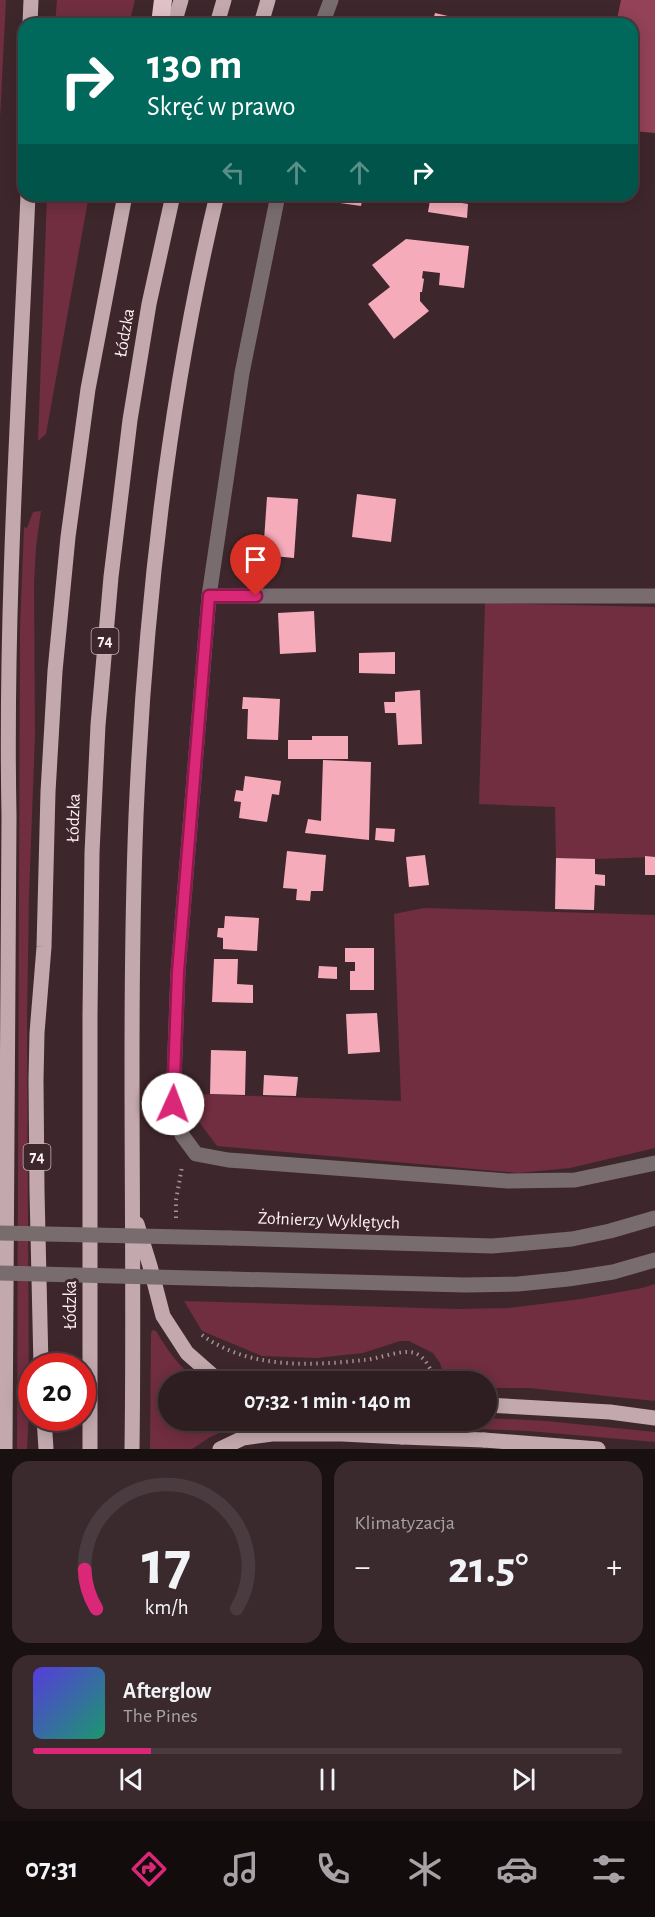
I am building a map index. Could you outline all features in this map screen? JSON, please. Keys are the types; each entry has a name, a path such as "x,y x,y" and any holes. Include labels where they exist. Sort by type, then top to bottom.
{"highway":[{"path":"160,18 164,0"}],"main road":[{"path":"30,18 32,0"},
{"path":"176,18 181,0"},
{"path":"219,18 224,0"},
{"path":"263,18 268,0"},
{"path":"5,1449 3,1194 9,827 7,726 9,594 28,201"},
{"name":"Łódzka","path":"41,1353 36,1080 55,670 68,537 87,389 124,201"},
{"name":"Łódzka","path":"90,1449 90,1014 92,863 98,725 111,577 130,420 149,304 172,201"},
{"path":"132,1449 134,905 136,814 146,656 155,551 174,414 192,311 216,201"},
{"path":"0,765 7,726"},
{"path":"132,1207 163,1316 187,1353 206,1371"},
{"path":"497,1406 610,1412 655,1418"},
{"path":"44,1431 45,1449"},
{"path":"220,1449 243,1438 272,1434 342,1434 484,1440 598,1449"}],"street":[{"path":"324,18 331,0"},
{"path":"277,201 242,373 209,596 178,972 173,1104 182,1135 196,1154 228,1160 508,1181 575,1180 655,1163"},
{"path":"209,596 655,596"},
{"name":"Żołnierzy Wyklętych","path":"0,1233 502,1245 572,1239 655,1218"},
{"path":"0,1273 465,1285 518,1284 613,1272 655,1260"}],"path":[{"path":"177,1222 176,1200 181,1168 196,1154"},
{"path":"196,1328 203,1336 222,1346 262,1361 299,1365 365,1360 411,1352 421,1356 431,1371"}],"shaded area":[{"path":"0,0 6,0 0,118"},
{"path":"57,0 135,0 130,18 56,18"},
{"path":"621,0 655,0 655,133 638,132 638,18 617,18"},
{"path":"47,201 88,201 46,434 38,441"},
{"path":"41,511 34,584 35,735 27,1020 29,1353 18,1353 18,1431 28,1431 27,1449 17,1449 20,627 24,527 27,528 33,512"},
{"path":"485,603 655,607 655,857 556,858 555,807 479,804"},
{"path":"424,908 655,915 655,1148 570,1168 518,1173 217,1146 200,1123 195,1094 401,1101 394,914"},
{"path":"655,1284 655,1401 529,1388 497,1388 497,1371 442,1371 433,1353 409,1341 400,1341 363,1353 316,1358 262,1356 202,1331 184,1301 457,1309 509,1308 581,1299"},
{"path":"153,1330 156,1331 186,1371 158,1371 158,1431 224,1431 192,1449 150,1449 151,1333"},
{"path":"497,1419 655,1432 655,1442 497,1430"}],"building":[{"path":"435,13 456,18 434,18"},
{"path":"326,201 362,201 361,206"},
{"path":"430,201 468,204 467,218 428,212"},
{"path":"406,239 469,246 464,288 439,285 440,273 423,271 420,301 429,311 394,339 368,304 390,287 372,265"},
{"path":"357,494 396,499 391,542 352,537"},
{"path":"267,497 298,499 294,558 263,555"},
{"path":"314,611 316,652 280,654 278,613"},
{"path":"395,652 395,674 359,673 359,653"},
{"path":"420,690 422,744 398,745 396,713 385,713 384,702 395,702 395,692"},
{"path":"243,697 280,699 278,740 247,739 248,709 242,709"},
{"path":"312,736 348,736 348,759 288,759 288,740 312,740"},
{"path":"323,760 371,762 369,840 305,833 308,819 321,821"},
{"path":"245,776 281,781 279,795 272,794 267,822 239,818 241,802 234,801 236,790 243,791"},
{"path":"376,828 395,829 394,842 375,840"},
{"path":"287,851 326,855 323,891 311,891 310,901 296,900 297,889 283,888"},
{"path":"425,855 429,885 409,887 406,857"},
{"path":"645,856 655,857 655,875 645,875"},
{"path":"556,858 595,859 595,874 605,875 605,886 595,885 594,910 555,909"},
{"path":"225,916 259,918 257,951 223,949 223,938 217,937 218,928 224,928"},
{"path":"345,948 374,948 374,990 350,990 350,971 355,971 355,962 345,962"},
{"path":"214,959 238,959 237,984 253,985 253,1003 212,1002"},
{"path":"319,966 337,967 337,979 318,978"},
{"path":"377,1013 380,1052 348,1054 346,1014"},
{"path":"211,1050 246,1051 245,1095 210,1094"},
{"path":"264,1075 298,1077 296,1096 263,1095"}],"route":[{"path":"173,1104 178,972 209,596 256,596"}]}
